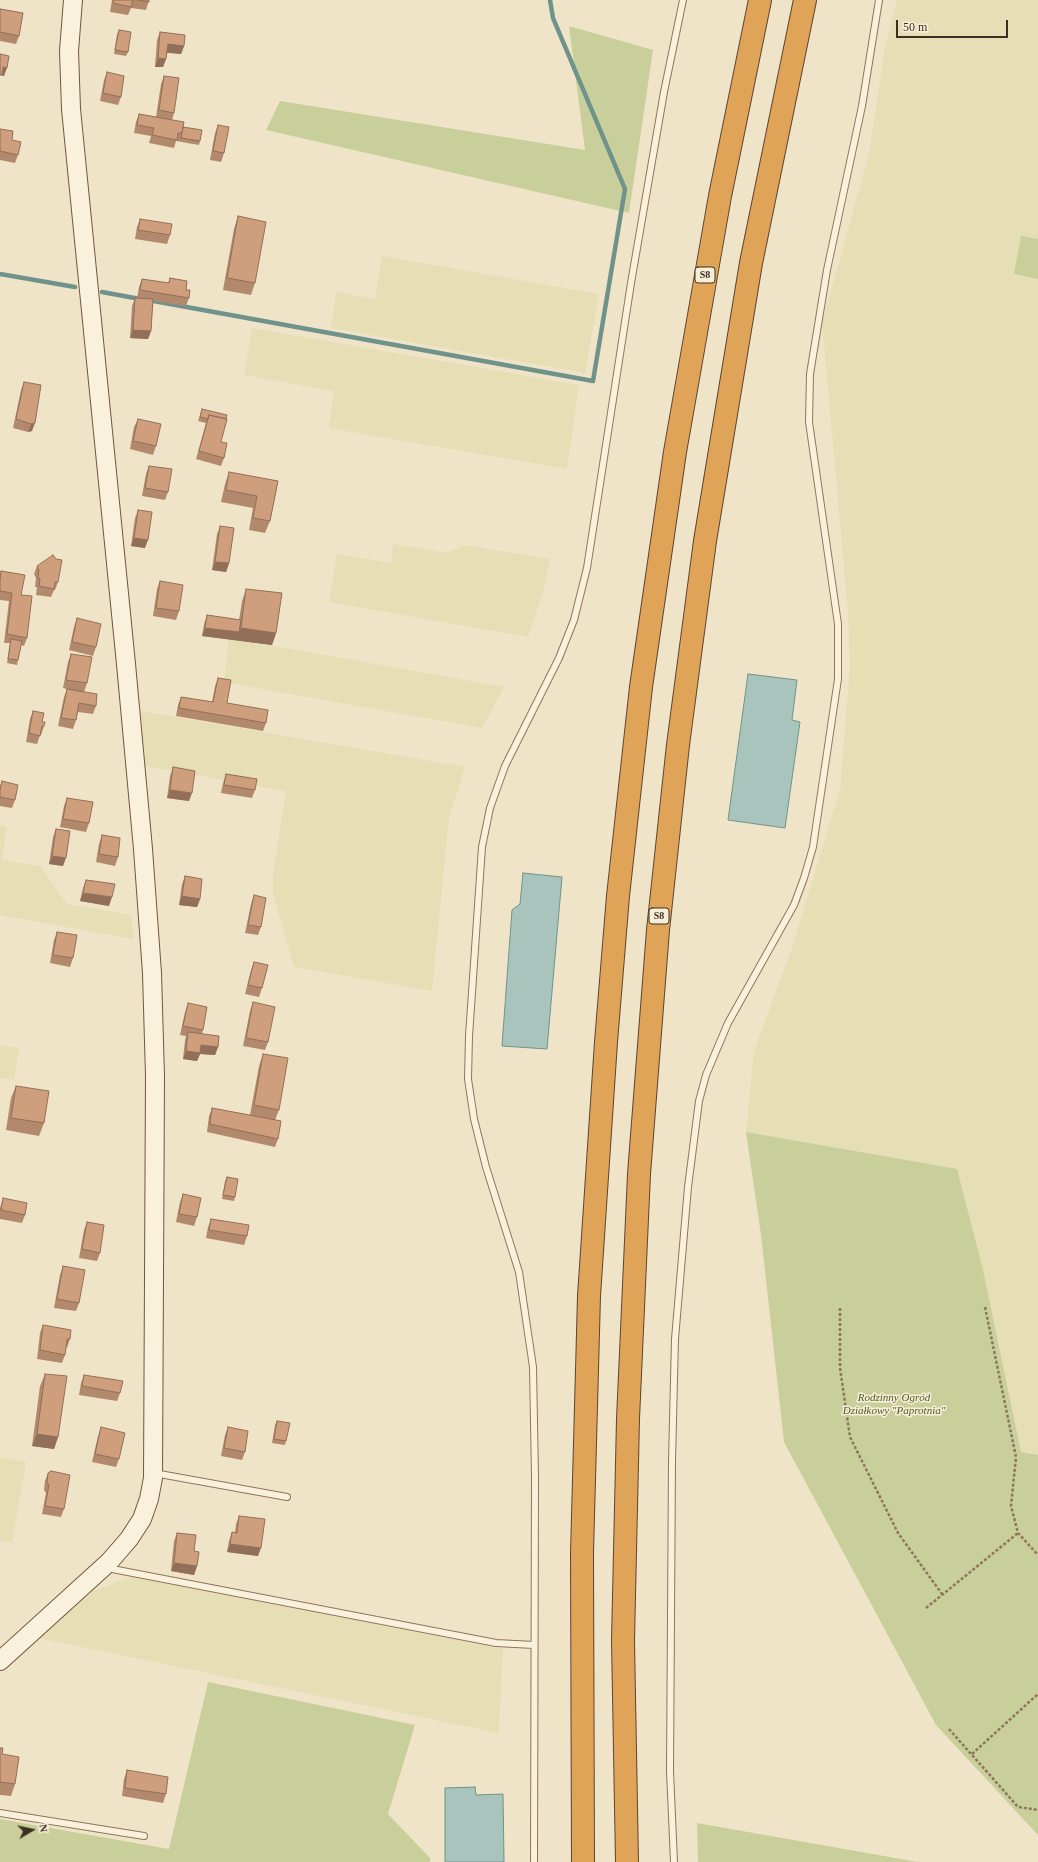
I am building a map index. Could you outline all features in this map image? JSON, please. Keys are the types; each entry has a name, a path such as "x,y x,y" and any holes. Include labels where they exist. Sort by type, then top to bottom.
{"highway":[{"name":"S8","path":"583,1862 581,1628 587,1358 598,1149 618,896 641,687 675,452 720,196 760,0"},
{"name":"S8","path":"627,1862 623,1640 628,1419 639,1174 658,930 690,639 711,502 750,263 805,0"}],"street":[{"path":"0,1661 103,1568 129,1539 142,1519 149,1499 153,1473 155,1076 152,973 143,849 125,656 71,110 69,51 73,0"}],"lane":[{"path":"534,1862 535,1476 532,1360 519,1272 474,1119 468,1079 468,1036 482,847 490,808 505,766 559,658 574,620 587,568 632,275 664,92 683,0"},
{"path":"674,1862 670,1771 672,1461 676,1339 688,1187 699,1101 706,1076 728,1023 794,905 813,847 838,679 838,624 809,422 810,374 827,270 862,106 880,0"},
{"path":"153,1473 286,1497"},
{"path":"103,1568 496,1643 534,1645"},
{"path":"0,1813 144,1836"}],"path":[{"path":"985,1307 1016,1457 1011,1506 1018,1533 1038,1555"},
{"path":"840,1308 840,1368 850,1437 898,1533 942,1594"},
{"path":"926,1608 1018,1533"},
{"path":"972,1754 1038,1694"},
{"path":"949,1728 1018,1807 1038,1810"}],"shaded area":[{"path":"897,0 1038,0 1038,1455 1021,1453 983,1270 746,1132 754,1051 791,951 840,790 850,666 848,612 822,323 869,154 885,48"},
{"path":"382,256 599,294 585,373 331,328 336,292 375,299"},
{"path":"252,328 579,385 567,469 329,428 334,391 244,375"},
{"path":"393,544 447,553 464,545 550,559 544,589 528,637 329,602 337,554 391,563"},
{"path":"229,638 504,687 482,728 290,694 224,682"},
{"path":"141,711 465,767 449,818 432,991 294,967 273,894 273,874 286,791 145,766"},
{"path":"0,825 7,827 2,860 40,866 67,904 132,915 133,939 0,915"},
{"path":"0,1045 19,1048 14,1080 0,1078"},
{"path":"0,1457 26,1462 12,1543 0,1540"},
{"path":"131,1577 503,1649 499,1733 38,1638 93,1591"}],"green space":[{"path":"569,26 653,50 629,213 266,130 280,101 585,150"},
{"path":"1021,236 1038,239 1038,279 1014,274"},
{"name":"Rodzinny Ogród Działkowy \"Paprotnia\"","path":"746,1132 957,1169 983,1270 1021,1452 1038,1455 1038,1835 936,1725 784,1442 761,1235"},
{"path":"208,1682 415,1725 388,1814 430,1858 430,1862 0,1862 0,1819 169,1849"},
{"path":"697,1823 918,1862 698,1862"}],"water":[{"path":"748,674 797,680 792,720 800,722 785,828 728,820"},
{"path":"523,873 562,877 547,1049 502,1046 512,910 520,904"},
{"path":"475,1787 476,1795 503,1794 504,1862 445,1862 445,1788"}],"building":[{"path":"114,0 133,0 131,7 113,3"},
{"path":"138,0 149,0 149,2"},
{"path":"0,9 23,13 19,36 0,32"},
{"path":"119,30 131,32 128,52 115,50"},
{"path":"160,32 185,35 184,46 168,44 166,59 158,58"},
{"path":"0,54 9,56 7,68 3,67 2,75 0,75"},
{"path":"107,72 124,76 121,97 103,93"},
{"path":"164,76 179,78 174,113 159,110"},
{"path":"139,114 184,122 182,133 178,133 177,140 152,135 154,128 137,125"},
{"path":"218,125 229,127 224,153 213,151"},
{"path":"183,127 202,130 200,141 181,138"},
{"path":"0,129 13,131 12,140 21,142 18,155 0,151"},
{"path":"238,216 266,222 255,283 227,278"},
{"path":"140,219 172,224 170,235 138,230"},
{"path":"170,278 187,281 186,290 190,290 189,298 140,290 142,279 169,283"},
{"path":"135,298 153,299 151,331 133,330"},
{"path":"24,382 41,385 35,423 31,424 16,419"},
{"path":"202,409 227,415 226,419 209,415 208,419 200,417"},
{"path":"209,415 227,419 221,442 227,443 224,458 199,451"},
{"path":"138,419 161,424 156,446 133,441"},
{"path":"149,466 172,469 168,492 145,488"},
{"path":"229,472 278,481 270,521 253,518 257,496 226,490"},
{"path":"138,510 152,512 148,540 134,538"},
{"path":"220,526 234,528 229,563 215,562"},
{"path":"53,555 56,559 62,560 58,582 55,582 54,589 39,586 40,579 38,578 39,570 37,566"},
{"path":"1,571 25,575 21,595 32,596 27,638 7,634 12,593 0,591"},
{"path":"160,581 183,585 179,611 156,608"},
{"path":"246,589 282,593 276,633 241,628"},
{"path":"207,615 241,620 239,632 205,628"},
{"path":"77,618 101,624 96,647 72,642"},
{"path":"11,639 22,641 18,660 8,659"},
{"path":"71,654 92,657 87,683 66,680"},
{"path":"218,678 231,680 227,703 268,710 266,723 179,708 181,697 213,702"},
{"path":"67,689 97,694 96,706 79,703 76,720 61,718"},
{"path":"33,711 44,713 42,722 45,722 44,726 42,726 40,736 29,733"},
{"path":"173,767 195,771 192,793 170,790"},
{"path":"226,774 257,779 255,790 224,785"},
{"path":"2,781 18,785 15,800 0,797"},
{"path":"67,798 93,802 89,823 63,819"},
{"path":"56,829 70,831 66,858 52,856"},
{"path":"102,835 120,838 118,857 99,854"},
{"path":"185,876 202,879 200,899 182,896"},
{"path":"86,880 115,884 112,897 83,893"},
{"path":"254,895 266,898 261,927 248,925"},
{"path":"57,932 77,935 73,958 53,955"},
{"path":"254,962 268,965 262,988 248,985"},
{"path":"253,1002 275,1007 268,1042 246,1038"},
{"path":"188,1003 207,1007 203,1030 183,1026"},
{"path":"188,1032 219,1036 218,1047 201,1045 200,1053 186,1051"},
{"path":"263,1054 288,1058 279,1110 254,1105"},
{"path":"16,1086 49,1091 44,1123 11,1118"},
{"path":"212,1108 281,1121 278,1139 210,1124"},
{"path":"227,1177 238,1179 235,1197 223,1195"},
{"path":"183,1194 201,1198 197,1217 179,1214"},
{"path":"3,1198 27,1203 25,1215 1,1210"},
{"path":"211,1219 249,1225 247,1236 209,1230"},
{"path":"87,1222 104,1225 100,1253 82,1249"},
{"path":"63,1266 85,1270 79,1303 57,1299"},
{"path":"43,1325 71,1330 70,1339 67,1339 65,1355 40,1350"},
{"path":"45,1374 67,1376 58,1437 37,1434"},
{"path":"84,1375 123,1381 120,1393 82,1386"},
{"path":"277,1421 290,1423 286,1441 274,1439"},
{"path":"101,1427 125,1433 119,1459 95,1454"},
{"path":"228,1427 248,1431 245,1452 224,1448"},
{"path":"51,1471 70,1475 64,1509 45,1506 49,1485 47,1482 48,1473"},
{"path":"239,1516 265,1519 261,1548 230,1544 232,1532 237,1533"},
{"path":"177,1533 196,1535 194,1551 199,1552 197,1566 174,1563"},
{"path":"0,1748 3,1748 2,1754 19,1757 15,1784 0,1782"},
{"path":"127,1770 168,1777 166,1794 125,1788"}],"waterway":[{"path":"148,300 593,381 625,189 553,18 550,0"},
{"path":"0,274 75,287"},
{"path":"102,292 140,299"}]}
